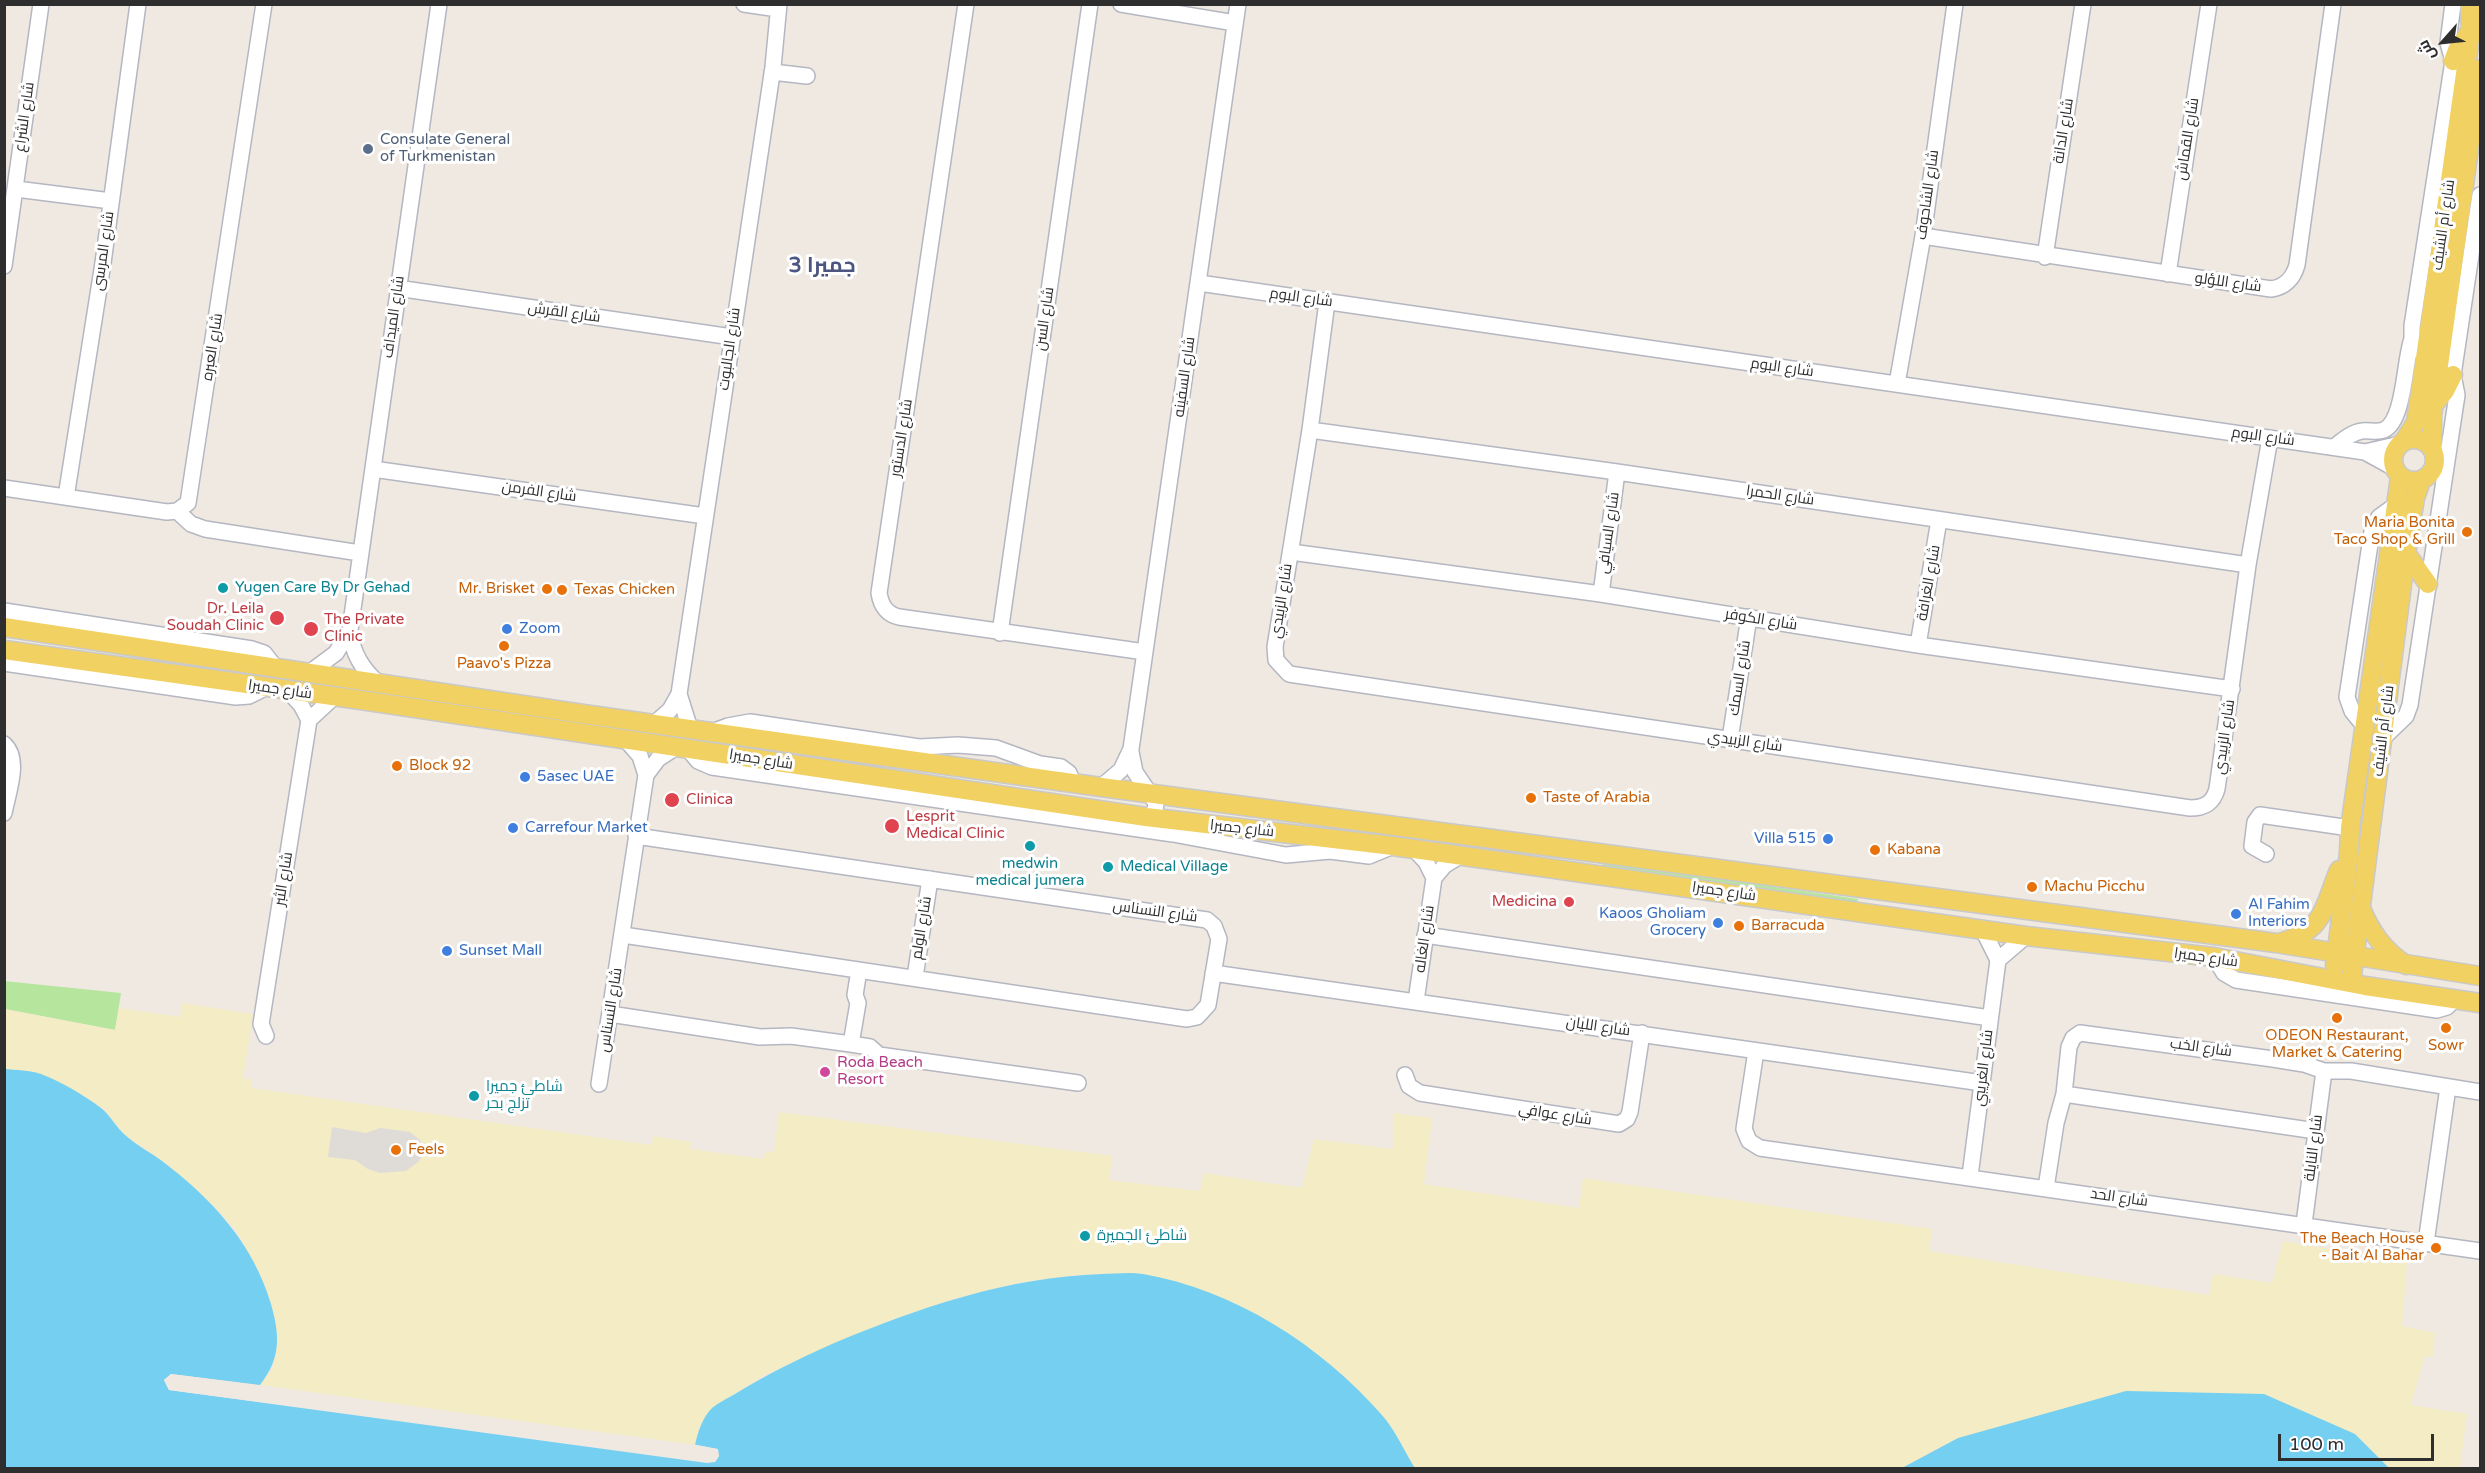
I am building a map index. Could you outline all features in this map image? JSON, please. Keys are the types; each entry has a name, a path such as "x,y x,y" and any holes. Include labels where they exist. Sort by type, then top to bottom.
{"main road":[{"path":"2472,4 2481,8"},
{"name":"شارع أم الشيف","path":"2402,443 2416,422 2471,31 2472,4"},
{"path":"2453,61 2457,50 2471,31"},
{"name":"شارع أم الشيف","path":"2432,449 2434,404 2481,69"},
{"path":"2434,404 2445,391 2453,375"},
{"path":"2422,441 2432,449 2434,467 2421,481 2410,482 2397,473 2394,453 2402,443 2422,441"},
{"name":"شارع أم الشيف","path":"2342,982 2350,828 2397,504 2397,473"},
{"name":"شارع أم الشيف","path":"2345,955 2360,906 2406,553 2415,498 2421,481"},
{"path":"2406,553 2428,584"},
{"path":"57,634 82,624"},
{"name":"شارع جميرا","path":"4,627 379,684 1150,794 2276,944 2481,976"},
{"name":"شارع جميرا","path":"4,650 1148,817 1393,846 2026,936 2214,957 2342,982 2481,1003"},
{"path":"1202,801 1193,811 1195,819 1202,824"},
{"path":"2276,944 2301,935 2324,915 2338,872 2349,853"},
{"path":"2360,906 2379,941 2408,966"}],"street":[{"name":"شارع الشراع","path":"4,266 41,4"},
{"name":"شارع المرسى","path":"66,496 111,201 138,4"},
{"name":"شارع العبره","path":"177,511 188,503 191,491 264,4"},
{"name":"شارع الميداف","path":"379,684 356,656 350,630 397,288 415,185 440,4"},
{"path":"744,4 779,7"},
{"name":"شارع الدستور","path":"966,4 879,593 883,607 893,615 1000,633 1145,652"},
{"name":"شارع السن","path":"1000,633 1090,4"},
{"path":"1121,4 1235,23"},
{"name":"شارع السفينه","path":"1101,787 1121,770 1131,749 1238,4"},
{"name":"شارع الشاحوف","path":"1897,384 1923,236 1955,4"},
{"name":"شارع الدانة","path":"2045,257 2083,4"},
{"name":"شارع القماش","path":"2168,274 2209,4"},
{"name":"شارع اللؤلو","path":"1923,236 2045,257 2271,289 2282,286 2291,278 2297,265 2333,4"},
{"path":"2334,447 2356,432 2382,431 2393,423 2400,406 2453,61 2448,43 2453,4"},
{"name":"شارع الجالبوت","path":"690,729 680,694 772,72 779,7"},
{"path":"772,72 807,76"},
{"path":"16,189 111,201"},
{"path":"2383,738 2403,720 2409,709 2457,395 2453,375 2481,195"},
{"name":"شارع البوم","path":"1199,283 2365,452 2402,443"},
{"name":"شارع القرش","path":"397,288 732,337"},
{"name":"شارع الزبيدي","path":"1327,302 1310,430 1275,647 1276,660 1289,674 2198,808 2211,802 2217,789 2248,565 2270,438"},
{"path":"2412,339 2426,358"},
{"name":"شارع الحمرا","path":"1310,430 1617,472 2248,565"},
{"name":"شارع البوم","path":"2365,452 2397,473"},
{"name":"شارع الفرمن","path":"373,469 705,516"},
{"name":"شارع السيافي","path":"1600,594 1617,472"},
{"path":"4,488 167,512 177,511 191,524 205,529 360,553"},
{"name":"شارع الغرافة","path":"1918,645 1939,520"},
{"name":"شارع الكوفر","path":"1290,552 1600,594 1918,645 2232,689"},
{"path":"4,611 252,649 264,653 275,667"},
{"name":"شارع السمك","path":"1730,739 1749,617"},
{"name":"شارع الميداف","path":"309,673 336,653 350,630"},
{"path":"4,663 244,698 265,688"},
{"path":"289,692 301,705 309,720 334,697"},
{"path":"654,724 670,710 680,694"},
{"name":"شارع الثبر","path":"266,1036 261,1024 309,720"},
{"path":"627,741 640,756 646,775"},
{"path":"4,744 10,749 13,761 4,813"},
{"path":"646,775 658,759 682,749 712,768 1196,838 1286,855 1330,851 1369,856 1393,846"},
{"name":"شارع السفينه","path":"1131,749 1135,772 1150,794"},
{"name":"شارع النسناس","path":"598,1084 623,935 646,775"},
{"path":"1148,817 1156,807 1150,794"},
{"path":"2266,854 2255,850 2252,843 2255,822 2260,815 2350,828"},
{"name":"شارع النسناس","path":"623,935 1186,1019 1197,1017 1208,1005 1219,939 1217,930 1207,920 636,836"},
{"path":"1414,849 1426,862 1434,878 1445,865 1460,856"},
{"name":"شارع الغاله","path":"1416,1001 1434,878"},
{"name":"شارع الولم","path":"915,977 930,879"},
{"path":"1983,930 1998,960 2026,936"},
{"path":"1425,935 1990,1018"},
{"path":"2214,957 2224,973 2236,980 2437,1010 2448,1007 2455,999"},
{"name":"شارع الغريبي","path":"1970,1176 1998,960"},
{"path":"851,1044 858,1003 864,997 863,970"},
{"name":"شارع الليان","path":"1213,973 1982,1083"},
{"path":"610,1014 760,1037 791,1036 851,1044 870,1047 879,1055 1078,1083"},
{"name":"شارع الخب","path":"2046,1188 2056,1123 2064,1094 2070,1043 2076,1035 2085,1032 2301,1063 2324,1071 2351,1071 2481,1092"},
{"name":"شارع عوافي","path":"1405,1075 1409,1086 1420,1093 1619,1124 1627,1119 1630,1112 1642,1034"},
{"name":"شارع الحد","path":"1756,1051 1744,1129 1746,1137 1756,1146 2481,1251"},
{"name":"شارع النايلة","path":"2304,1224 2324,1071"},
{"path":"2426,1243 2448,1087"},
{"path":"2064,1094 2316,1131"}],"green space":[{"path":"1603,862 1858,899 1857,905 1602,868"},
{"path":"4,981 121,993 115,1030 5,1009"}],"sand":[{"name":"شاطئ الجميرة","path":"182,1003 253,1014 243,1078 252,1080 251,1088 652,1145 653,1136 691,1142 690,1149 764,1159 765,1151 774,1152 779,1112 1112,1156 1109,1180 1200,1191 1204,1173 1302,1188 1314,1139 1393,1149 1393,1113 1432,1118 1424,1184 1579,1208 1583,1178 1932,1229 1929,1251 2209,1295 2213,1274 2272,1283 2283,1241 2407,1262 2402,1326 2435,1333 2433,1357 2425,1356 2411,1405 2467,1414 2460,1468 2389,1468 2355,1434 1958,1438 1902,1468 1415,1468 1382,1416 1142,1274 1076,1275 1017,1283 953,1299 888,1321 765,1375 712,1408 700,1426 695,1445 260,1385 273,1368 275,1319 265,1285 237,1232 216,1208 164,1162 125,1135 102,1108 40,1074 5,1069 4,1009 115,1030 119,1008 180,1017"}],"shaded area":[{"path":"332,1127 366,1133 380,1128 410,1132 420,1140 424,1153 418,1162 406,1171 380,1173 368,1169 355,1160 328,1157"}],"water":[{"path":"4,1069 41,1074 72,1089 101,1108 125,1135 162,1161 214,1207 242,1242 253,1261 271,1304 276,1326 277,1346 267,1375 260,1385 171,1374 164,1380 169,1390 715,1462 719,1456 717,1449 695,1445 703,1421 712,1408 770,1374 832,1344 897,1318 997,1288 1067,1276 1138,1273 1177,1282 1243,1307 1274,1324 1303,1344 1331,1365 1381,1414 1415,1468 5,1468"},
{"path":"2126,1391 2264,1394 2355,1434 2389,1468 1902,1468 1958,1438"}],"pier":[{"path":"171,1374 264,1386 260,1388 172,1378 168,1381 171,1388 714,1459 715,1452 694,1448 692,1444 718,1449 719,1456 715,1462 707,1463 169,1390 164,1380"}],"place":[{"name":"Consulate General of Turkmenistan","path":"368,149"},
{"name":"Maria Bonita Taco Shop & Grill","path":"2467,532"},
{"name":"Yugen Care By Dr Gehad","path":"223,588"},
{"name":"Mr. Brisket","path":"547,589"},
{"name":"Texas Chicken","path":"562,590"},
{"name":"Dr. Leila Soudah Clinic","path":"277,618"},
{"name":"The Private Clinic","path":"311,629"},
{"name":"Zoom","path":"507,629"},
{"name":"Paavo's Pizza","path":"504,646"},
{"name":"Block 92","path":"397,766"},
{"name":"5asec UAE","path":"525,777"},
{"name":"Taste of Arabia","path":"1531,798"},
{"name":"Clinica","path":"672,800"},
{"name":"Lesprit Medical Clinic","path":"892,826"},
{"name":"Carrefour Market","path":"513,828"},
{"name":"Villa 515","path":"1828,839"},
{"name":"medwin medical jumera","path":"1030,846"},
{"name":"Kabana","path":"1875,850"},
{"name":"Medical Village","path":"1108,867"},
{"name":"Machu Picchu","path":"2032,887"},
{"name":"Medicina","path":"1569,902"},
{"name":"Al Fahim Interiors","path":"2236,914"},
{"name":"Kaoos Gholiam Grocery","path":"1718,923"},
{"name":"Barracuda","path":"1739,926"},
{"name":"Sunset Mall","path":"447,951"},
{"name":"ODEON Restaurant, Market & Catering","path":"2337,1018"},
{"name":"Sowr","path":"2446,1028"},
{"name":"Roda Beach Resort","path":"825,1072"},
{"name":"شاطئ جميرا تزلج بحر","path":"474,1096"},
{"name":"Feels","path":"396,1150"},
{"name":"شاطئ الجميرة","path":"1085,1236"},
{"name":"The Beach House - Bait Al Bahar","path":"2436,1248"}],"district":[{"name":"جميرا 3","path":"822,266"}]}
